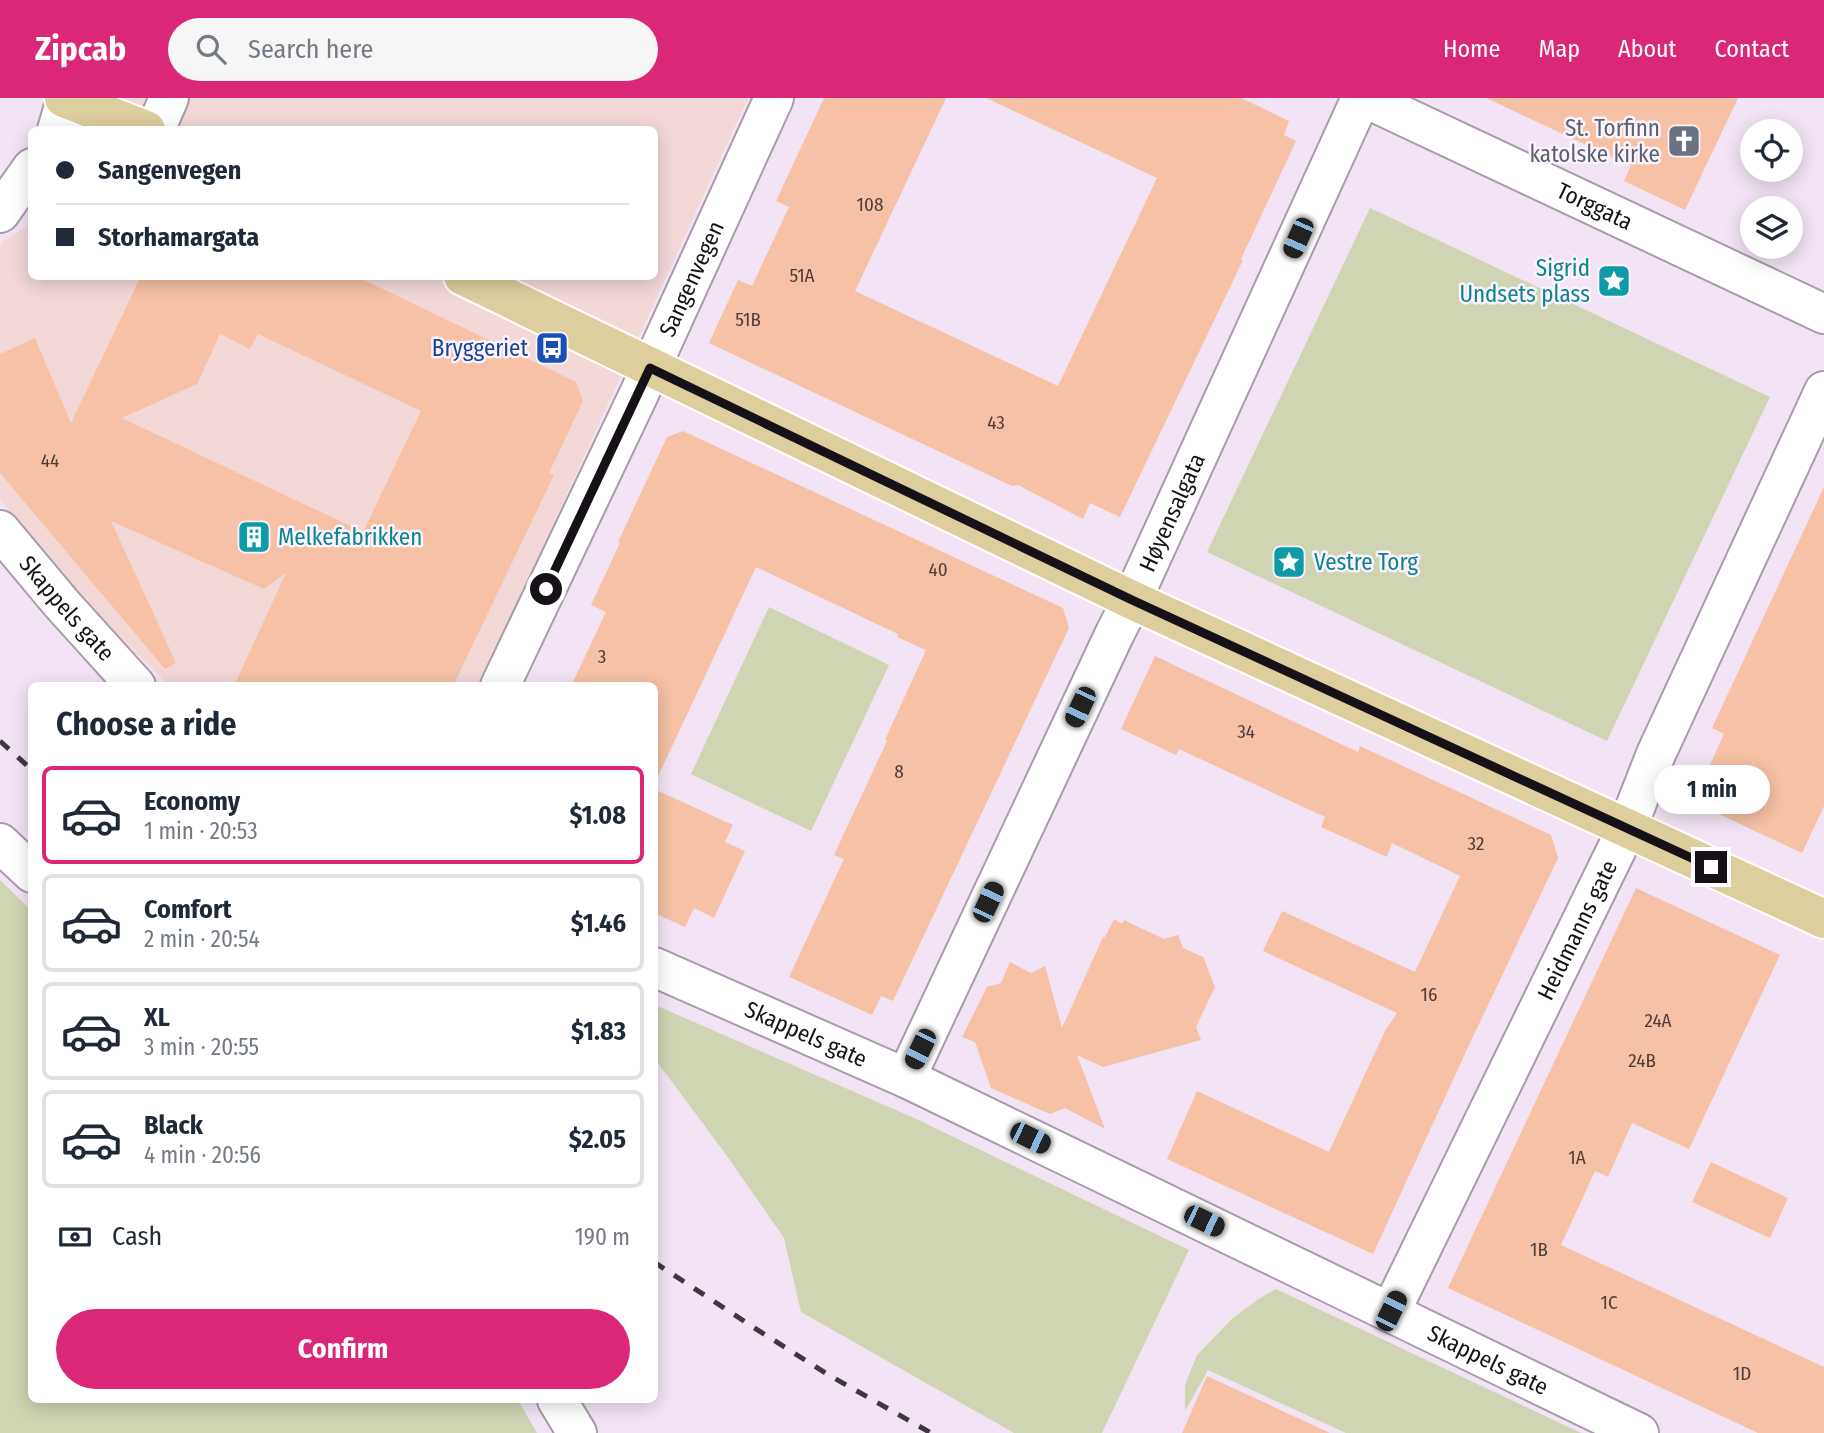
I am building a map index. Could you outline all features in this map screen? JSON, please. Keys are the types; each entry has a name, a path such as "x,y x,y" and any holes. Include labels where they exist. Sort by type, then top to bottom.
{"main road":[{"path":"65,98 136,126"},
{"path":"471,280 1132,600 1824,919"}],"street":[{"path":"58,126 65,98"},
{"path":"157,126 169,98"},
{"name":"Sangenvegen","path":"502,682 774,98"},
{"name":"Torggata","path":"1363,98 1824,314"},
{"name":"Høyensalgata","path":"906,1077 1132,600 1363,98"},
{"path":"0,213 28,174"},
{"name":"Heidmanns gate","path":"1391,1311 1627,828 1656,754 1824,391"},
{"name":"Skappels gate","path":"0,530 132,682"},
{"path":"0,843 28,869"},
{"name":"Skappels gate","path":"658,969 906,1077 1639,1433"},
{"path":"559,1403 576,1433"}],"shaded area":[{"path":"111,98 748,98 481,682 166,682 73,591 0,500 0,246 5,239 28,226 28,280 658,280 658,126 95,126"}],"green space":[{"path":"1370,208 1770,397 1607,741 1207,552"},
{"path":"769,607 889,665 811,831 691,774"},
{"path":"0,880 28,907 28,1403 520,1403 537,1433 0,1433"},
{"path":"658,1006 912,1117 1189,1250 1102,1433 1014,1433 801,1312 784,1238 658,1063"},
{"path":"1276,1289 1581,1433 1346,1433 1208,1370 1185,1411 1185,1385 1197,1355 1232,1319"}],"building":[{"path":"824,98 946,98 855,291 1058,386 1157,178 986,98 1241,98 1289,121 1284,135 1296,141 1241,259 1243,260 1120,517 1090,503 1083,519 1018,485 1012,486 709,343 738,280 752,286 789,207 776,201"},
{"path":"1486,98 1738,98 1685,210 1624,181 1631,166"},
{"path":"139,280 364,280 576,382 583,401 549,473 554,475 455,682 236,682 286,573 264,589 111,521 176,663 165,669 0,473 0,354 35,338 71,423","holes":["220,334 250,349 258,334 421,411 363,532 122,418 197,384"]},
{"path":"683,431 1063,608 1069,628 893,1001 881,996 872,1015 789,977 844,859 834,855 926,650 756,567 658,776 658,682 573,682 606,612 591,605 667,437"},
{"path":"1824,487 1824,806 1802,853 1693,802 1724,734 1712,728"},
{"path":"1155,656 1358,752 1360,746 1551,835 1558,858 1373,1254 1167,1159 1197,1091 1329,1152 1385,1031 1397,1013 1263,951 1282,911 1415,972 1460,876 1392,843 1387,857 1321,827 1325,817 1179,749 1176,755 1121,729"},
{"path":"658,791 733,825 725,842 745,851 714,918 694,908 685,927 658,915"},
{"path":"1636,888 1780,955 1689,1149 1632,1123 1608,1177 1595,1171 1561,1245 1824,1367 1824,1433 1758,1433 1448,1288"},
{"path":"1114,919 1122,924 1124,920 1164,939 1178,935 1183,948 1203,957 1215,987 1196,1027 1201,1040 1103,1067 1077,1055 1105,1129 1065,1108 1050,1114 991,1088 975,1042 962,1037 987,987 1001,983 1010,962 1031,973 1045,966 1062,1028 1103,937"},
{"path":"1711,1162 1788,1198 1770,1238 1692,1202"},
{"path":"1207,1376 1330,1433 1182,1433"}],"railway":[{"path":"0,741 28,766"},
{"path":"658,1265 827,1374 931,1433"}],"place":[{"name":"St. Torfinn katolske kirke","path":"1684,141"},
{"name":"Sigrid Undsets plass","path":"1614,281"},
{"name":"Bryggeriet","path":"552,348"},
{"name":"Melkefabrikken","path":"254,537"},
{"name":"Vestre Torg","path":"1289,562"}],"route":[{"path":"546,589 650,368 1132,600 1711,867"}]}
